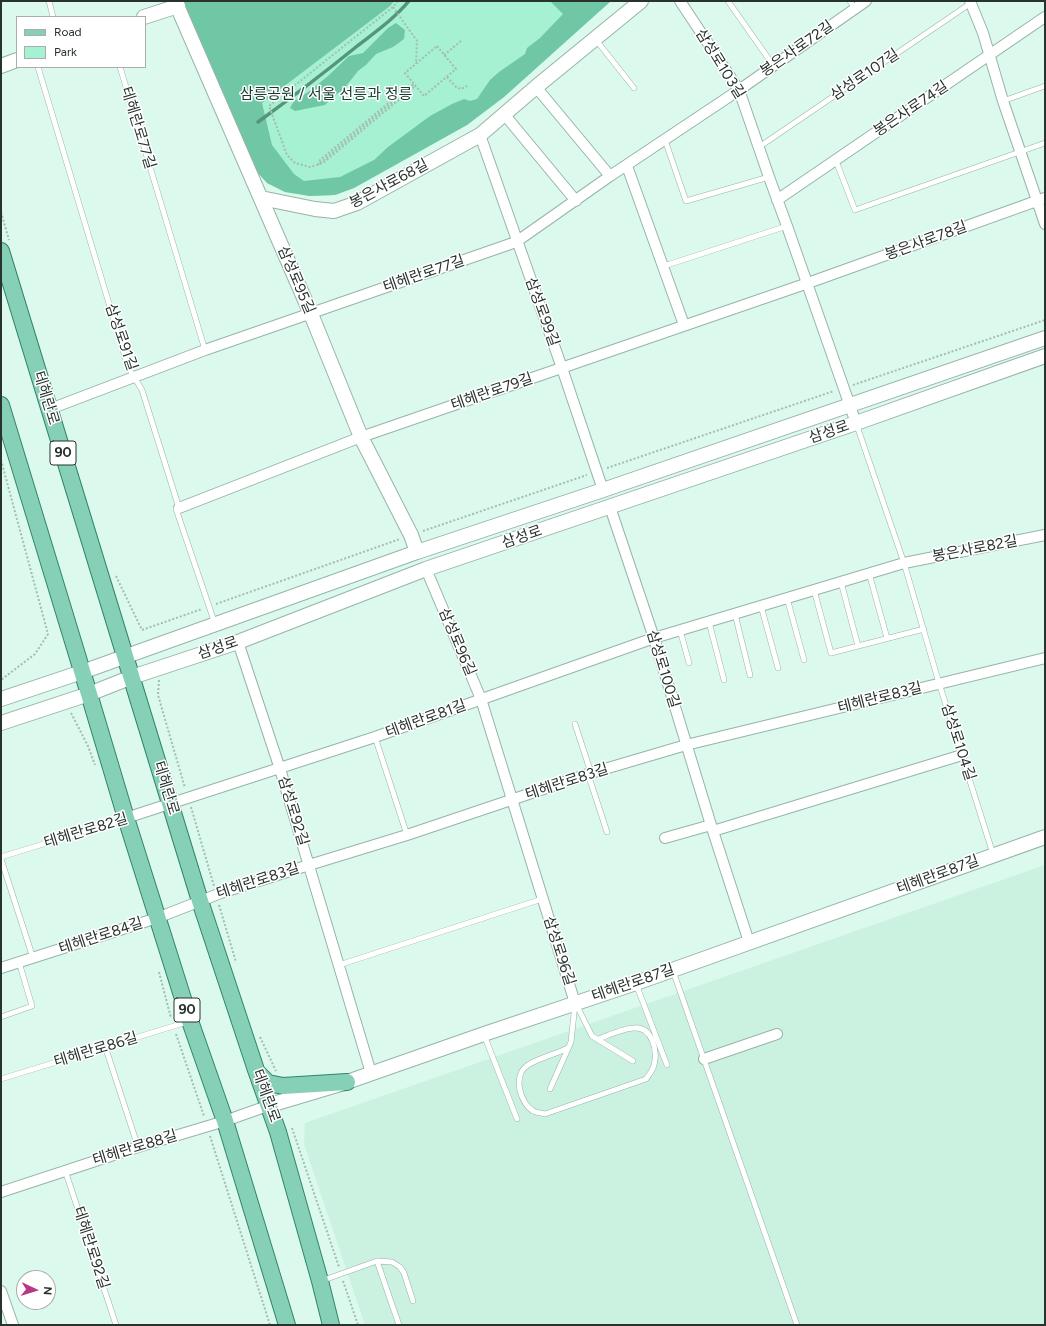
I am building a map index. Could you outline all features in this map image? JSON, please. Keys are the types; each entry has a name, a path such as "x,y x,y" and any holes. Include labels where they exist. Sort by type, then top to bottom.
{"main road":[{"name":"봉은사로68길","path":"261,198 315,209 334,211 356,203 480,135 641,1"},
{"path":"146,16 177,4"},
{"name":"삼성로95길","path":"177,4 311,314 361,437 411,536 417,552"},
{"path":"1,66 16,60"},
{"name":"테헤란로","path":"1,251 200,900 256,1070 270,1105 331,1325"},
{"name":"삼성로","path":"1,699 82,672 417,552 1045,338"},
{"name":"삼성로","path":"1,723 238,642 426,569 856,423 1045,356"},
{"name":"90","path":"1,405 5,433 89,694 157,918 190,1021 225,1121 287,1325"},
{"name":"테헤란로87길","path":"270,1105 346,1082 636,982 1045,837"},
{"path":"256,1070 268,1082 283,1086 346,1082"}],"street":[{"name":"삼성로103길","path":"680,1 739,90 768,177 808,283 856,423"},
{"name":"봉은사로72길","path":"739,90 773,66 852,5 866,1"},
{"name":"삼성로107길","path":"971,2 1021,152 1041,199 1045,224"},
{"name":"봉은사로74길","path":"777,200 1045,17"},
{"path":"536,87 610,176"},
{"name":"테헤란로77길","path":"50,410 205,350 516,242 610,176 739,90"},
{"path":"504,114 576,201"},
{"name":"삼성로99길","path":"480,135 516,242 562,368 602,490"},
{"path":"627,166 664,266 684,326"},
{"name":"봉은사로78길","path":"808,283 1041,199"},
{"name":"테헤란로79길","path":"179,508 361,437 808,283"},
{"name":"삼성로100길","path":"610,507 654,638 686,745 749,942"},
{"name":"봉은사로82길","path":"904,563 1045,534"},
{"name":"테헤란로81길","path":"171,804 374,737 654,638 904,563"},
{"name":"삼성로96길","path":"426,569 481,699 575,1003"},
{"name":"삼성로92길","path":"238,642 280,769 371,1073"},
{"name":"테헤란로83길","path":"200,900 407,835 590,774 686,745 1045,658"},
{"path":"665,838 712,828 962,755"},
{"name":"테헤란로82길","path":"126,818 171,804"},
{"name":"테헤란로84길","path":"1,968 157,918 200,900"},
{"path":"704,1059 777,1034"},
{"name":"테헤란로88길","path":"1,1192 65,1170 225,1121 270,1105"},
{"path":"1,1291 13,1325"}],"lane":[{"path":"49,1 54,16"},
{"path":"728,1 773,66"},
{"name":"삼성로107길","path":"759,147 971,2"},
{"path":"595,39 634,88"},
{"name":"삼성로91길","path":"38,68 128,367 142,390 179,508 176,509 216,624"},
{"name":"테헤란로77길","path":"120,68 205,350"},
{"path":"1003,101 1045,86"},
{"path":"665,140 686,201 768,177"},
{"path":"836,161 855,210 1045,144"},
{"path":"664,266 787,226"},
{"name":"삼성로104길","path":"856,423 904,563 939,684 993,855"},
{"path":"869,573 887,638"},
{"path":"841,582 858,646"},
{"path":"814,590 830,653 924,629"},
{"path":"787,598 804,660"},
{"path":"761,606 778,668"},
{"path":"735,614 750,675"},
{"path":"709,622 724,680"},
{"path":"680,630 689,663"},
{"path":"575,724 607,832"},
{"path":"374,737 407,835"},
{"name":"테헤란로82길","path":"1,858 126,818"},
{"path":"1,858 33,958"},
{"name":"삼성로96길","path":"339,964 542,899"},
{"path":"1,1018 32,1006 19,962"},
{"path":"672,969 797,1325"},
{"path":"636,982 667,1065"},
{"path":"575,1003 592,1036 633,1061"},
{"path":"550,1089 570,1042 575,1003"},
{"name":"테헤란로86길","path":"1,1079 190,1021"},
{"path":"568,1048 526,1066 520,1076 519,1087 525,1102 533,1111 546,1114 646,1079 654,1066 655,1053 651,1037 644,1030 634,1028 598,1039"},
{"path":"484,1034 517,1119"},
{"path":"105,1046 138,1147"},
{"name":"테헤란로92길","path":"65,1170 116,1325"},
{"path":"320,1281 377,1261 392,1262 400,1267 404,1273 413,1301"},
{"path":"377,1261 399,1325"}],"path":[{"path":"398,1 393,7 269,106 288,155 295,163 310,167 318,166 321,161 411,86 415,85"},
{"path":"393,7 417,41 416,64"},
{"path":"444,55 461,41"},
{"path":"437,46 444,55 456,69 424,96 405,73 420,62 437,46"},
{"path":"447,77 456,87 461,89 467,86"},
{"path":"1,460 48,634 35,654 1,680"},
{"path":"292,1128 358,1325"}],"shaded area":[{"path":"1045,865 1045,1325 365,1325 304,1144 305,1123"}],"green space":[{"name":"삼릉공원 / 서울 선릉과 정릉","path":"181,1 611,1 504,97 467,125 354,188 335,195 310,196 285,192 267,183"},
{"path":"181,1 394,1 390,6 262,103 272,145 294,174 304,181 340,177 374,160 388,147 430,116 464,99 470,101 477,99 490,80 525,54 527,48 540,38 563,14 550,1 611,1 504,97 467,125 354,188 335,195 310,196 285,192 267,183 256,171"},
{"path":"396,23 405,30 404,39 393,47 376,54 358,71 343,90 325,105 295,111 290,108 294,101 311,90 349,56 363,53 388,28"}],"waterway":[{"path":"258,122 377,31 397,14 409,1"}]}
